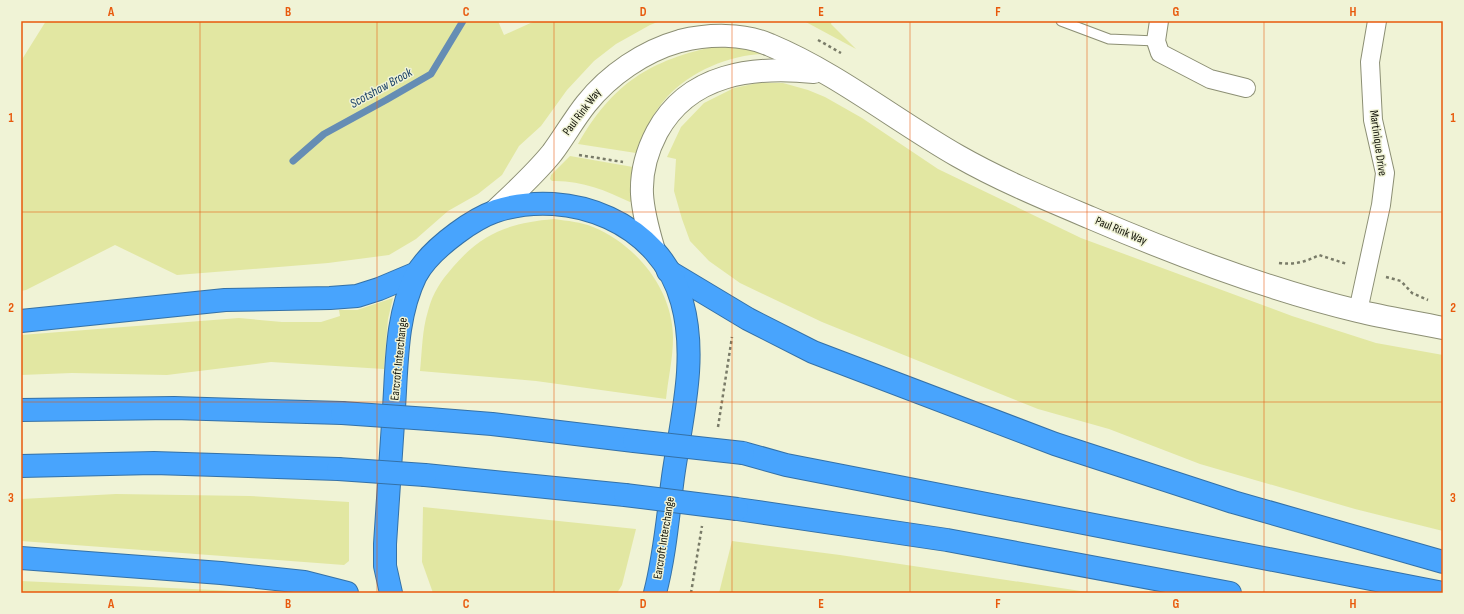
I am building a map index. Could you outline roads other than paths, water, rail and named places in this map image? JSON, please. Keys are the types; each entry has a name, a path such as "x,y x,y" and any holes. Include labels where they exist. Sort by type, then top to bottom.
{"highway":[{"name":"Earcroft Interchange","path":"391,593 385,566 385,544 398,337 405,302 417,273 433,253 472,222 495,212 522,205 553,203 583,208 608,217 653,247 668,271 682,299 688,326 690,347 689,368 655,593"},
{"path":"668,271 748,319 812,352 1055,444 1233,502 1443,562"},
{"path":"21,321 225,300 357,296 379,289 417,273"},
{"path":"21,410 174,408 342,413 492,424 743,453 786,465 1443,593"},
{"path":"21,466 154,463 338,468 625,495 737,509 947,540 1230,593"},
{"path":"21,558 221,573 304,582 346,592"}],"street":[{"path":"1159,21 1156,41 1160,53 1210,79 1246,88"},
{"name":"Martinique Drive","path":"1358,311 1381,205 1385,172 1373,113 1370,62 1377,21"},
{"name":"Paul Rink Way","path":"495,212 530,178 550,155 586,104 602,85 625,67 649,53 678,42 706,37 736,36 769,44 825,73 958,156 1039,196 1145,241 1252,280 1358,311 1443,328"},
{"name":"Paul Rink Way","path":"653,247 645,219 642,193 644,166 651,144 662,123 679,103 699,88 725,77 755,71 785,69 825,73"}],"lane":[{"path":"1061,21 1109,39 1156,41"}],"waterway":[{"name":"Scotshaw Brook","path":"293,161 324,134 431,74 463,21"}]}
